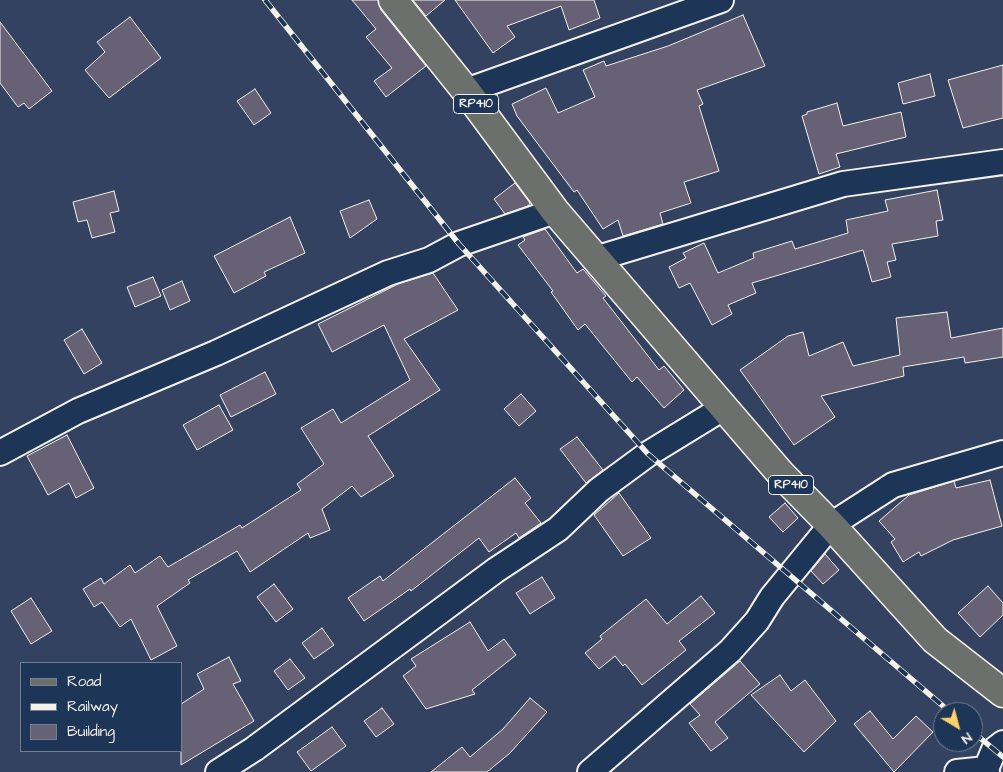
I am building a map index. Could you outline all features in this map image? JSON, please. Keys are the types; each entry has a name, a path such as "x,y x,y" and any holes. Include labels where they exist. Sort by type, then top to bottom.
{"main road":[{"name":"RP410","path":"393,0 466,91 554,211 781,474 831,525 935,640 1003,693"}],"street":[{"path":"466,91 721,0"},
{"path":"595,260 843,184 1003,162"},
{"path":"0,453 78,411 216,353 388,273 429,260 459,244 554,211"},
{"path":"218,772 254,749 496,570 558,529 599,490 648,454 723,408"},
{"path":"590,772 730,650 757,621 772,598 831,525 893,485 1003,453"},
{"path":"957,772 987,771 994,750 1003,743"}],"building":[{"path":"352,0 378,0 381,10 426,66 386,97 374,81 392,68 366,37 376,29"},
{"path":"413,0 445,0 426,16"},
{"path":"455,0 594,0 600,18 569,30 561,6 507,26 515,37 493,53"},
{"path":"743,15 765,66 697,90 703,104 699,106 719,171 684,182 691,203 660,213 663,224 623,236 618,220 603,229 577,190 574,192 517,116 512,104 546,88 558,113 595,97 583,70 604,61 606,66 668,46"},
{"path":"130,17 161,58 109,98 85,70 105,52 97,42"},
{"path":"0,22 52,91 29,109 24,103 18,107 0,83"},
{"path":"1003,65 1003,118 963,128 948,80"},
{"path":"930,74 935,96 903,104 898,83"},
{"path":"255,89 271,113 254,125 237,101"},
{"path":"837,103 843,126 901,112 906,137 836,154 840,167 819,174 802,116 807,114 807,112"},
{"path":"515,183 530,203 528,206 505,214 494,199"},
{"path":"937,190 943,220 936,221 938,236 892,244 896,260 887,262 891,277 872,282 863,250 752,283 756,293 728,305 732,314 712,325 690,283 679,288 669,267 686,258 683,253 704,243 718,273 754,258 753,253 792,241 795,249 848,233 846,220 888,211 885,200"},
{"path":"114,191 119,211 110,213 115,232 92,238 87,220 78,222 73,202"},
{"path":"369,200 377,219 350,238 340,211"},
{"path":"290,217 305,253 264,272 266,276 234,293 214,256"},
{"path":"545,229 577,273 583,269 606,296 603,298 659,370 664,366 684,390 664,408 637,377 632,382 585,324 578,330 551,292 553,291 518,245 525,240 523,237"},
{"path":"433,273 458,310 404,339 440,390 368,436 394,476 361,497 352,486 322,509 330,530 310,538 308,533 250,572 237,551 188,580 190,583 157,606 177,646 151,660 131,619 120,627 102,602 94,607 83,589 101,578 104,584 130,565 135,573 160,556 168,567 240,525 242,528 301,490 297,484 324,464 301,428 333,409 341,423 410,380 384,325 332,352 318,324 398,284"},
{"path":"153,277 161,296 135,307 127,287"},
{"path":"182,281 190,301 170,310 162,290"},
{"path":"947,312 951,338 1003,328 1003,357 965,363 964,357 903,367 904,376 821,396 835,417 794,445 740,370 788,336 803,332 809,356 843,342 853,366 900,355 896,318"},
{"path":"82,329 102,363 84,374 64,340"},
{"path":"265,372 276,394 231,417 220,395"},
{"path":"521,394 536,411 519,426 504,409"},
{"path":"219,405 233,430 197,450 183,425"},
{"path":"67,435 94,488 76,498 69,483 48,495 27,456"},
{"path":"577,437 603,470 586,483 560,449"},
{"path":"515,478 531,498 525,503 541,523 519,538 516,533 489,552 479,538 411,591 410,589 364,621 348,598 380,576 383,581"},
{"path":"990,480 1002,526 953,540 921,556 919,552 903,562 891,542 895,539 879,521 909,495 954,481 956,488"},
{"path":"619,493 651,538 623,556 594,515"},
{"path":"785,503 798,518 783,532 769,517"},
{"path":"825,554 839,570 823,584 811,571"},
{"path":"542,577 555,598 530,614 516,593"},
{"path":"274,584 293,609 276,622 257,597"},
{"path":"988,586 1003,603 1003,615 980,637 958,613"},
{"path":"701,596 715,613 679,641 686,650 642,685 625,664 623,666 615,656 599,669 585,653 602,639 600,636 646,599 667,624"},
{"path":"31,598 52,631 31,644 11,611"},
{"path":"470,622 488,651 504,639 516,655 472,690 475,694 426,709 403,676 416,666 411,659"},
{"path":"322,628 334,645 314,659 302,643"},
{"path":"229,657 241,681 233,684 254,721 181,765 182,703 204,689 197,674"},
{"path":"290,659 305,678 288,690 274,671"},
{"path":"740,661 760,684 715,722 728,738 711,751 689,723 700,715 690,704"},
{"path":"780,675 791,691 805,680 836,721 804,752 751,695"},
{"path":"530,698 547,712 510,753 487,772 431,772 462,747 470,757 503,729"},
{"path":"382,708 394,724 376,737 364,721"},
{"path":"870,711 893,739 916,716 933,732 894,772 854,724"},
{"path":"332,727 346,746 311,771 297,752"}],"railway":[{"path":"265,0 459,244 648,454 938,702"},
{"path":"983,740 1003,757"}]}
